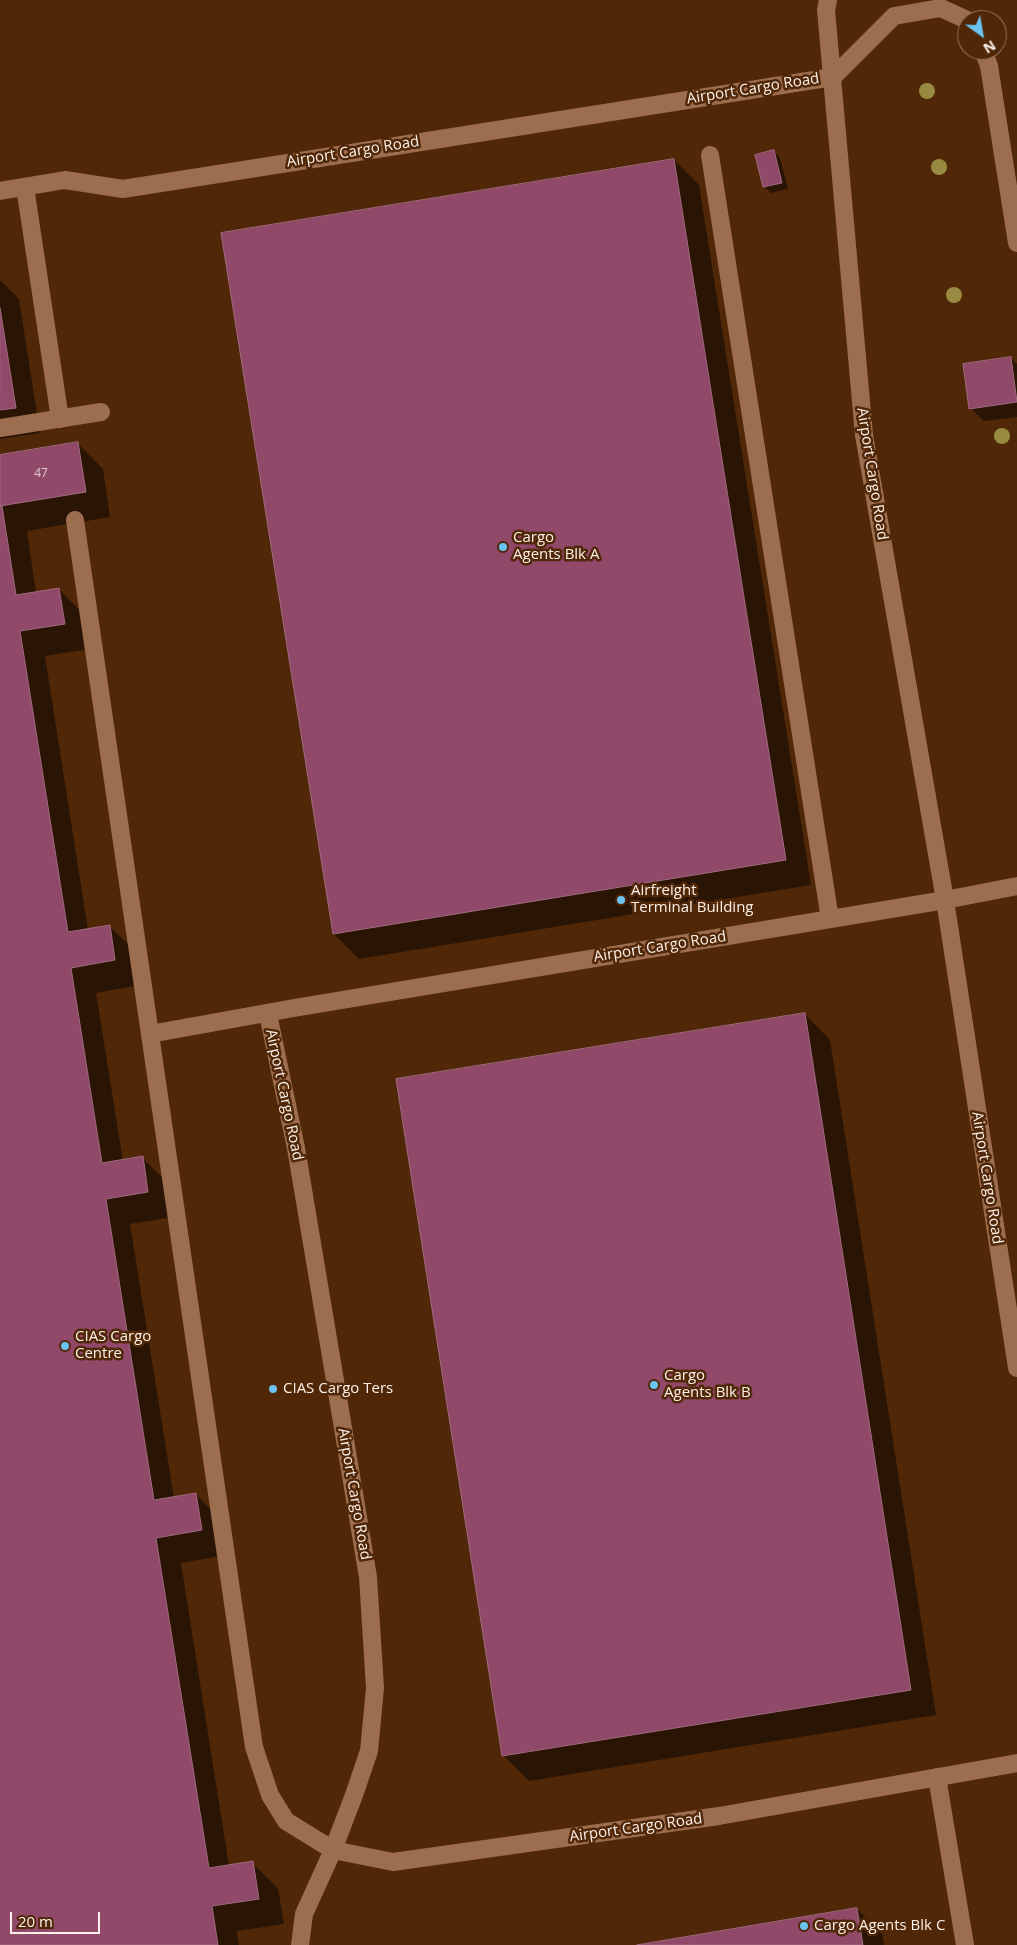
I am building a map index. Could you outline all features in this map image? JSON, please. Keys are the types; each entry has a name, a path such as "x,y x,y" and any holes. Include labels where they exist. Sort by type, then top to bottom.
{"lane":[{"path":"828,0 826,10 833,77"},
{"path":"833,77 894,16 941,8 957,15"},
{"path":"986,60 1017,243"},
{"name":"Airport Cargo Road","path":"0,190 65,180 123,188 833,77 864,435 945,900 1017,1368"},
{"path":"710,155 830,919"},
{"path":"25,187 60,419"},
{"path":"0,428 101,412"},
{"path":"75,520 254,1747 270,1795 286,1821 333,1850"},
{"path":"945,900 1017,886"},
{"name":"Airport Cargo Road","path":"300,1945 304,1914 333,1850 369,1750 376,1688 368,1577 296,1148 268,1014 294,1008 945,900"},
{"path":"150,1034 268,1014"},
{"name":"Airport Cargo Road","path":"333,1850 393,1862 719,1816 1017,1763"},
{"path":"937,1777 965,1945"}],"building":[{"path":"774,150 782,183 763,187 755,155"},
{"name":"Cargo Agents Blk A","path":"674,159 786,860 333,934 221,233"},
{"path":"0,308 16,408 0,410"},
{"path":"1011,357 1017,402 969,409 963,364"},
{"path":"78,442 86,492 0,506 0,455"},
{"name":"CIAS Cargo Centre","path":"0,506 2,506 16,595 59,588 65,624 20,631 68,932 110,925 115,960 71,968 102,1163 143,1156 148,1192 106,1199 154,1500 196,1493 202,1530 156,1538 209,1868 253,1861 259,1899 212,1906 218,1945 0,1945"},
{"name":"Cargo Agents Blk B","path":"805,1013 911,1690 502,1756 396,1079"},
{"name":"Cargo Agents Blk C","path":"857,1908 863,1945 637,1945"}],"place":[{"name":"Cargo Agents Blk A","path":"503,547"},
{"name":"Airfreight Terminal Building","path":"621,900"},
{"name":"CIAS Cargo Centre","path":"65,1346"},
{"name":"Cargo Agents Blk B","path":"654,1385"},
{"name":"CIAS Cargo Ters","path":"273,1389"},
{"name":"Cargo Agents Blk C","path":"804,1926"}]}
